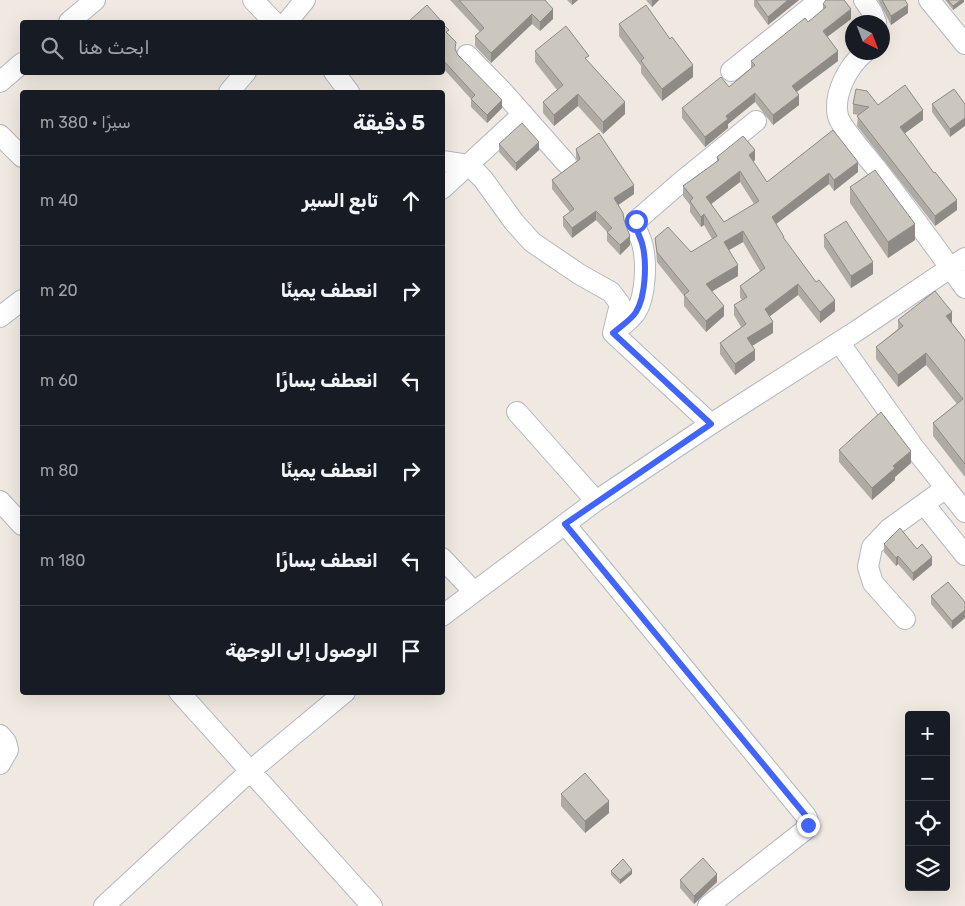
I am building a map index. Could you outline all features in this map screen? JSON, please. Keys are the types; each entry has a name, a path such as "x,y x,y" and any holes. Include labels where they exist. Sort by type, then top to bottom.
{"street":[{"path":"71,20 95,0"},
{"path":"253,0 272,20"},
{"path":"732,71 820,0"},
{"path":"864,0 873,15"},
{"path":"929,0 965,44"},
{"path":"467,55 566,163"},
{"path":"858,60 840,88 836,104 840,123 902,201 957,263 965,288"},
{"path":"0,82 20,65"},
{"path":"231,90 243,75"},
{"path":"336,75 348,90"},
{"path":"445,186 523,114"},
{"path":"613,333 635,314 641,304 644,290 642,244 635,225 636,221 756,122"},
{"path":"0,135 20,155"},
{"path":"445,162 469,165 483,179 514,222 532,242 579,274 612,292 620,304 613,333"},
{"path":"445,614 596,501 957,263"},
{"path":"0,317 20,302"},
{"path":"613,333 711,424"},
{"path":"839,342 965,512"},
{"path":"517,412 596,501"},
{"path":"905,619 873,583 868,567 872,547 888,529 946,488"},
{"path":"0,500 20,523"},
{"path":"924,504 965,555"},
{"path":"565,524 806,816 808,822 805,830 708,906"},
{"path":"445,561 474,592"},
{"path":"182,695 249,772 372,906"},
{"path":"104,906 249,772 341,695"},
{"path":"0,735 6,742 8,750 0,764"}],"building":[{"path":"459,0 545,0 553,9 540,22 532,14 491,53 475,36 484,28"},
{"path":"756,0 788,0 768,17"},
{"path":"826,0 844,0 851,9 823,31 838,51 792,86 799,95 773,115 755,93 726,116 728,119 705,137 682,108 721,77 729,87 755,65 751,61 805,18 808,22 826,7 823,4"},
{"path":"882,0 905,0 908,5 891,16"},
{"path":"948,0 961,0 953,6"},
{"path":"427,5 440,20 410,20"},
{"path":"646,5 670,39 672,37 693,65 662,89 641,61 644,58 619,24"},
{"path":"445,26 449,30 446,32 456,42 455,49 458,55 502,100 487,115 471,99 475,95 445,62"},
{"path":"566,26 589,56 585,58 625,102 603,122 578,94 554,115 543,102 563,85 535,51"},
{"path":"905,85 923,110 900,127 934,173 957,200 935,216 857,116 869,107 853,104 856,89 867,91 878,105"},
{"path":"954,89 965,104 965,118 950,129 932,104"},
{"path":"522,123 539,142 516,163 499,144"},
{"path":"833,130 858,162 834,180 829,173 772,217 783,237 816,282 819,280 835,300 820,312 798,284 765,309 773,322 747,338 755,350 735,364 720,343 746,324 734,305 747,297 740,286 765,268 743,231 724,242 738,265 706,284 724,306 706,321 684,295 689,291 657,252 655,238 668,227 691,252 717,236 704,214 701,217 690,201 693,198 683,186 719,160 717,157 743,136 755,150 749,155 767,182","holes":["740,171 759,201 724,222 706,197"]},
{"path":"599,133 634,185 614,198 623,213 630,236 620,245 607,232 612,228 596,211 572,228 563,217 574,209 552,180 580,159 576,149"},
{"path":"875,170 915,224 888,242 850,187"},
{"path":"846,221 873,262 851,276 824,235"},
{"path":"935,291 952,312 946,316 965,340 965,464 933,423 963,399 926,353 898,375 876,347 903,326 898,320"},
{"path":"881,412 911,451 893,466 895,468 872,488 839,450"},
{"path":"900,528 917,549 922,544 932,557 913,573 884,544"},
{"path":"948,582 965,602 965,610 952,621 931,596"},
{"path":"585,773 609,801 585,821 561,794"},
{"path":"703,858 717,874 694,896 680,880"},
{"path":"623,859 632,870 620,880 611,871"}],"route":[{"path":"636,221 636,230 642,244 644,290 641,304 635,314 613,333 711,424 565,524 806,816 808,825"}]}
